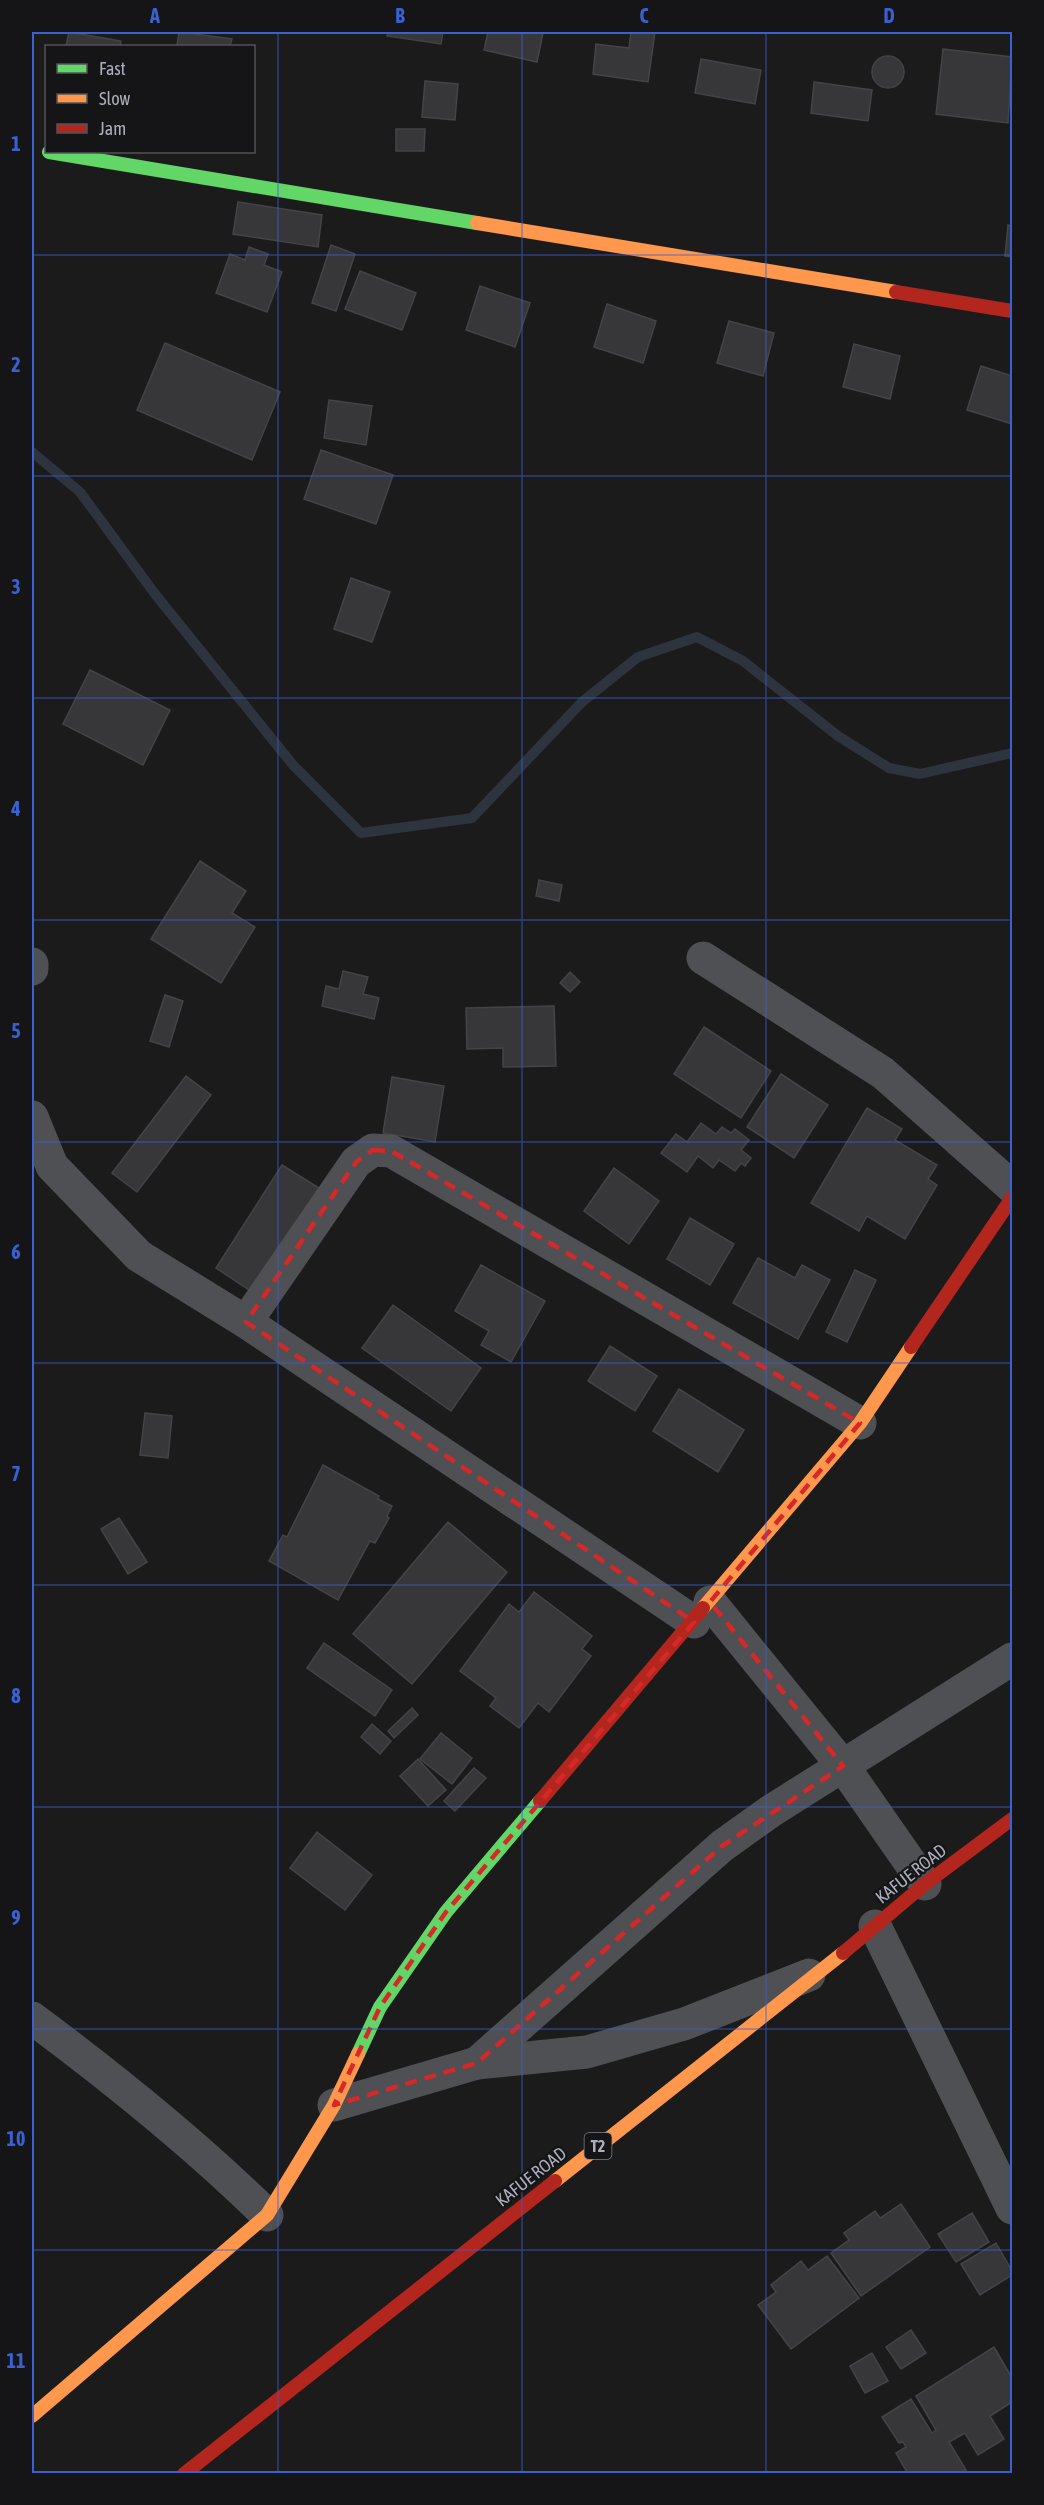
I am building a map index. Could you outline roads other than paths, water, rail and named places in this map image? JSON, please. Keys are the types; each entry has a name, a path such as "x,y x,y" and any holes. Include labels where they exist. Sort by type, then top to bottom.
{"main road":[{"path":"60,153 1012,311"},
{"path":"32,2416 267,2215 334,2105 380,2007 446,1912 860,1423 1012,1198"},
{"name":"KAFUE ROAD","path":"184,2474 819,1972 925,1884 1012,1819"}],"street":[{"path":"703,958 883,1073 1012,1187"},
{"path":"32,964 32,969"},
{"path":"32,1117 52,1166 139,1256 702,1612 843,1766 925,1884"},
{"path":"246,1322 356,1162 373,1150 391,1150 860,1423"},
{"path":"477,2063 722,1846 771,1811 1012,1659"},
{"path":"875,1926 1012,2208"},
{"path":"334,2105 477,2063 587,2052 684,2025 819,1972"},
{"path":"32,2018 83,2056 218,2167 267,2215"}],"waterway":[{"path":"32,452 80,492 155,594 293,765 361,833 472,818 582,702 638,657 697,637 743,661 838,736 889,768 920,774 1012,753"}]}
